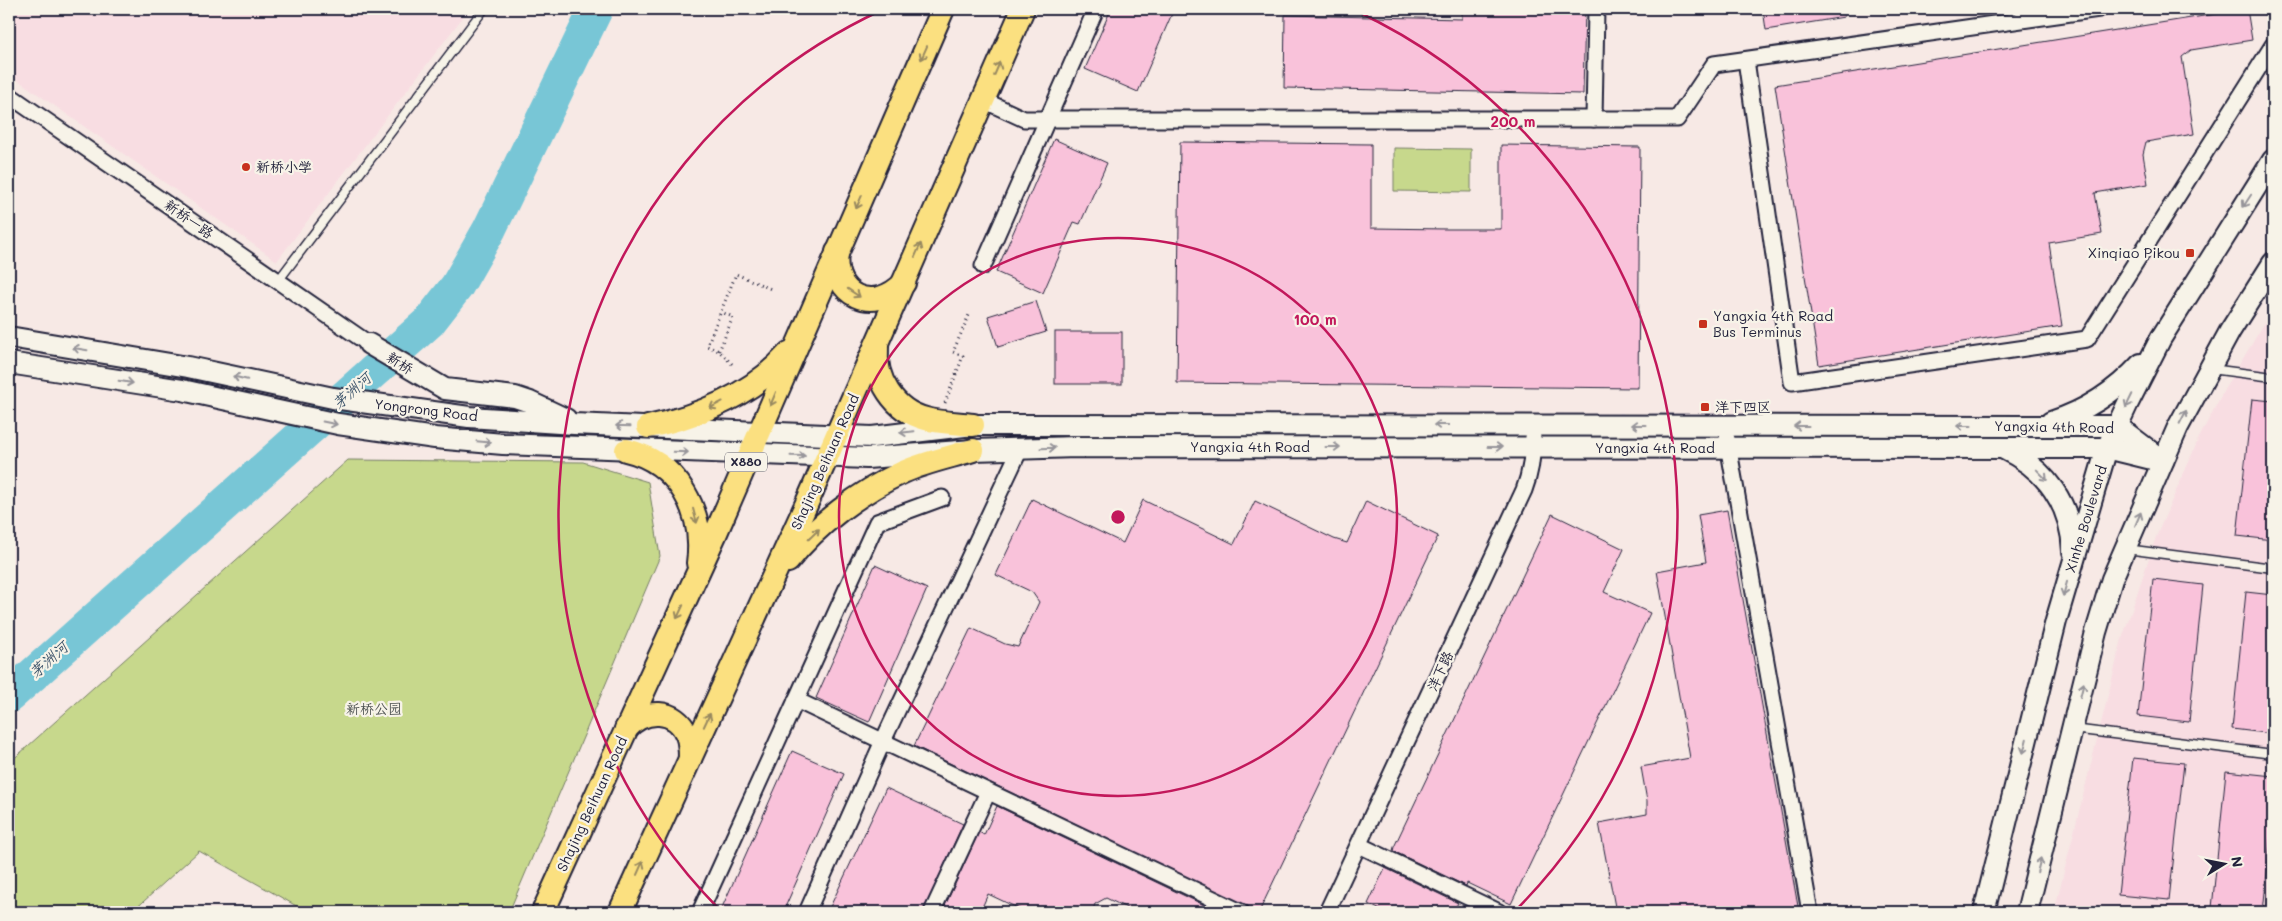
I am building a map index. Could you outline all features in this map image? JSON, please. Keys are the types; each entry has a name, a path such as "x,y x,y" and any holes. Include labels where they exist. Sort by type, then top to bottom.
{"main road":[{"name":"Shajing Beihuan Road","path":"542,912 694,582 943,9"},
{"name":"Shajing Beihuan Road","path":"620,912 828,457 1023,9"},
{"path":"838,251 838,274 843,284 851,293 862,298 874,300 885,298 904,283"},
{"path":"877,343 876,355 881,379 890,394 903,408 924,418 972,424"},
{"path":"648,427 686,418 714,407 742,391 776,366 796,345"},
{"path":"626,450 641,453 661,466 677,481 689,498 698,531 698,562 694,582"},
{"path":"770,584 791,557 812,536 856,500 904,472 973,450"},
{"path":"626,729 641,716 652,713 664,714 683,726 688,737 690,758"}],"street":[{"path":"983,266 1096,9"},
{"path":"1594,119 1596,9"},
{"path":"983,100 1024,119 1677,119 1714,64 2099,9"},
{"path":"1746,60 1792,382 2087,339 2273,45"},
{"name":"新桥一路","path":"9,95 369,344"},
{"name":"Xinhe Boulevard","path":"1984,912 2056,621 2107,448 2161,338 2183,300 2273,160"},
{"path":"2027,912 2096,632 2112,579 2163,461 2208,369 2273,263"},
{"name":"Yongrong Road","path":"9,337 188,367 333,398 440,413 574,424 759,432"},
{"path":"2037,426 2058,420 2098,400 2133,373 2161,338"},
{"name":"新桥","path":"369,344 445,389 515,397 530,402 574,424"},
{"name":"Yongrong Road","path":"9,363 182,390 338,424 435,438 503,444 749,455"},
{"name":"Yangxia 4th Road","path":"759,432 872,436 972,424 2117,426 2163,461"},
{"name":"洋下路","path":"1327,912 1530,476 1533,425"},
{"path":"1724,425 1810,912"},
{"path":"807,912 883,741 1020,448"},
{"name":"Yangxia 4th Road","path":"749,455 867,458 1020,448 2107,448 2163,461"},
{"path":"2002,448 2030,464 2043,475 2062,502 2072,534 2072,566"},
{"path":"700,912 877,522 942,498"},
{"path":"796,700 1241,912"},
{"path":"932,912 988,792"},
{"path":"1358,844 1499,912"}],"lane":[{"path":"278,281 484,9"},
{"path":"2208,369 2273,377"},
{"path":"2125,549 2273,568"},
{"path":"2073,729 2273,754"}],"path":[{"path":"732,364 719,351 707,346 736,274 771,289"},
{"path":"719,351 733,317 721,312"},
{"path":"952,384 963,356 953,352 968,314"}],"shaded area":[{"name":"新桥小学","path":"9,9 469,9 277,261 9,74"},
{"path":"2273,309 2273,912 2054,912 2122,639 2156,537 2199,438 2224,390"}],"green space":[{"path":"1394,148 1471,149 1471,192 1394,191"},
{"name":"新桥公园","path":"348,460 583,462 648,482 660,556 509,912 307,912 199,851 132,912 9,912 9,763"}],"building":[{"path":"1111,9 1174,9 1138,92 1085,69"},
{"path":"1462,9 1585,9 1583,94 1284,88 1285,15 1462,19"},
{"path":"1763,9 1844,9 1844,17 1766,30"},
{"path":"2247,9 2252,40 2191,50 2182,57 2194,134 2146,142 2143,154 2148,184 2095,193 2102,234 2049,243 2062,326 1819,365 1775,85"},
{"path":"1054,139 1107,163 1080,224 1074,222 1043,293 996,272"},
{"path":"1180,142 1371,144 1371,228 1447,229 1501,229 1501,145 1640,147 1638,388 1177,383"},
{"path":"1036,301 1046,332 998,347 988,316"},
{"path":"1055,332 1122,332 1122,384 1055,384"},
{"path":"2252,399 2273,401 2273,540 2237,536"},
{"path":"1032,499 1123,543 1143,500 1234,544 1255,501 1334,539 1347,543 1366,501 1438,536 1259,912 914,746 971,628 1005,644 1018,647 1039,602 1032,592 996,575"},
{"path":"1727,510 1799,912 1616,912 1599,823 1647,814 1647,801 1641,767 1690,758 1657,571 1706,562 1698,515"},
{"path":"1552,514 1624,549 1604,592 1650,613 1511,904 1467,883 1466,886 1393,851"},
{"path":"875,565 927,589 869,722 816,698"},
{"path":"2153,579 2203,585 2189,722 2138,716"},
{"path":"2246,592 2273,595 2273,734 2232,729"},
{"path":"792,751 844,774 783,912 720,912"},
{"path":"2133,758 2184,763 2169,900 2118,895"},
{"path":"2226,771 2273,776 2273,812 2263,912 2212,908"},
{"path":"886,788 963,824 923,912 842,912 830,907"},
{"path":"997,806 1206,906 1203,912 1135,912 1106,898 1095,904 1092,912 1026,912 988,894 980,912 942,912 979,832 984,835"},
{"path":"1385,868 1458,903 1453,912 1385,912 1368,904"}],"waterway":[{"name":"茅洲河","path":"9,696 429,322 457,286 489,230 596,9"}],"place":[{"name":"新桥小学","path":"246,167"},
{"name":"Xinqiao Pikou","path":"2190,253"},
{"name":"Yangxia 4th Road Bus Terminus","path":"1703,324"},
{"name":"洋下四区","path":"1705,407"}]}
